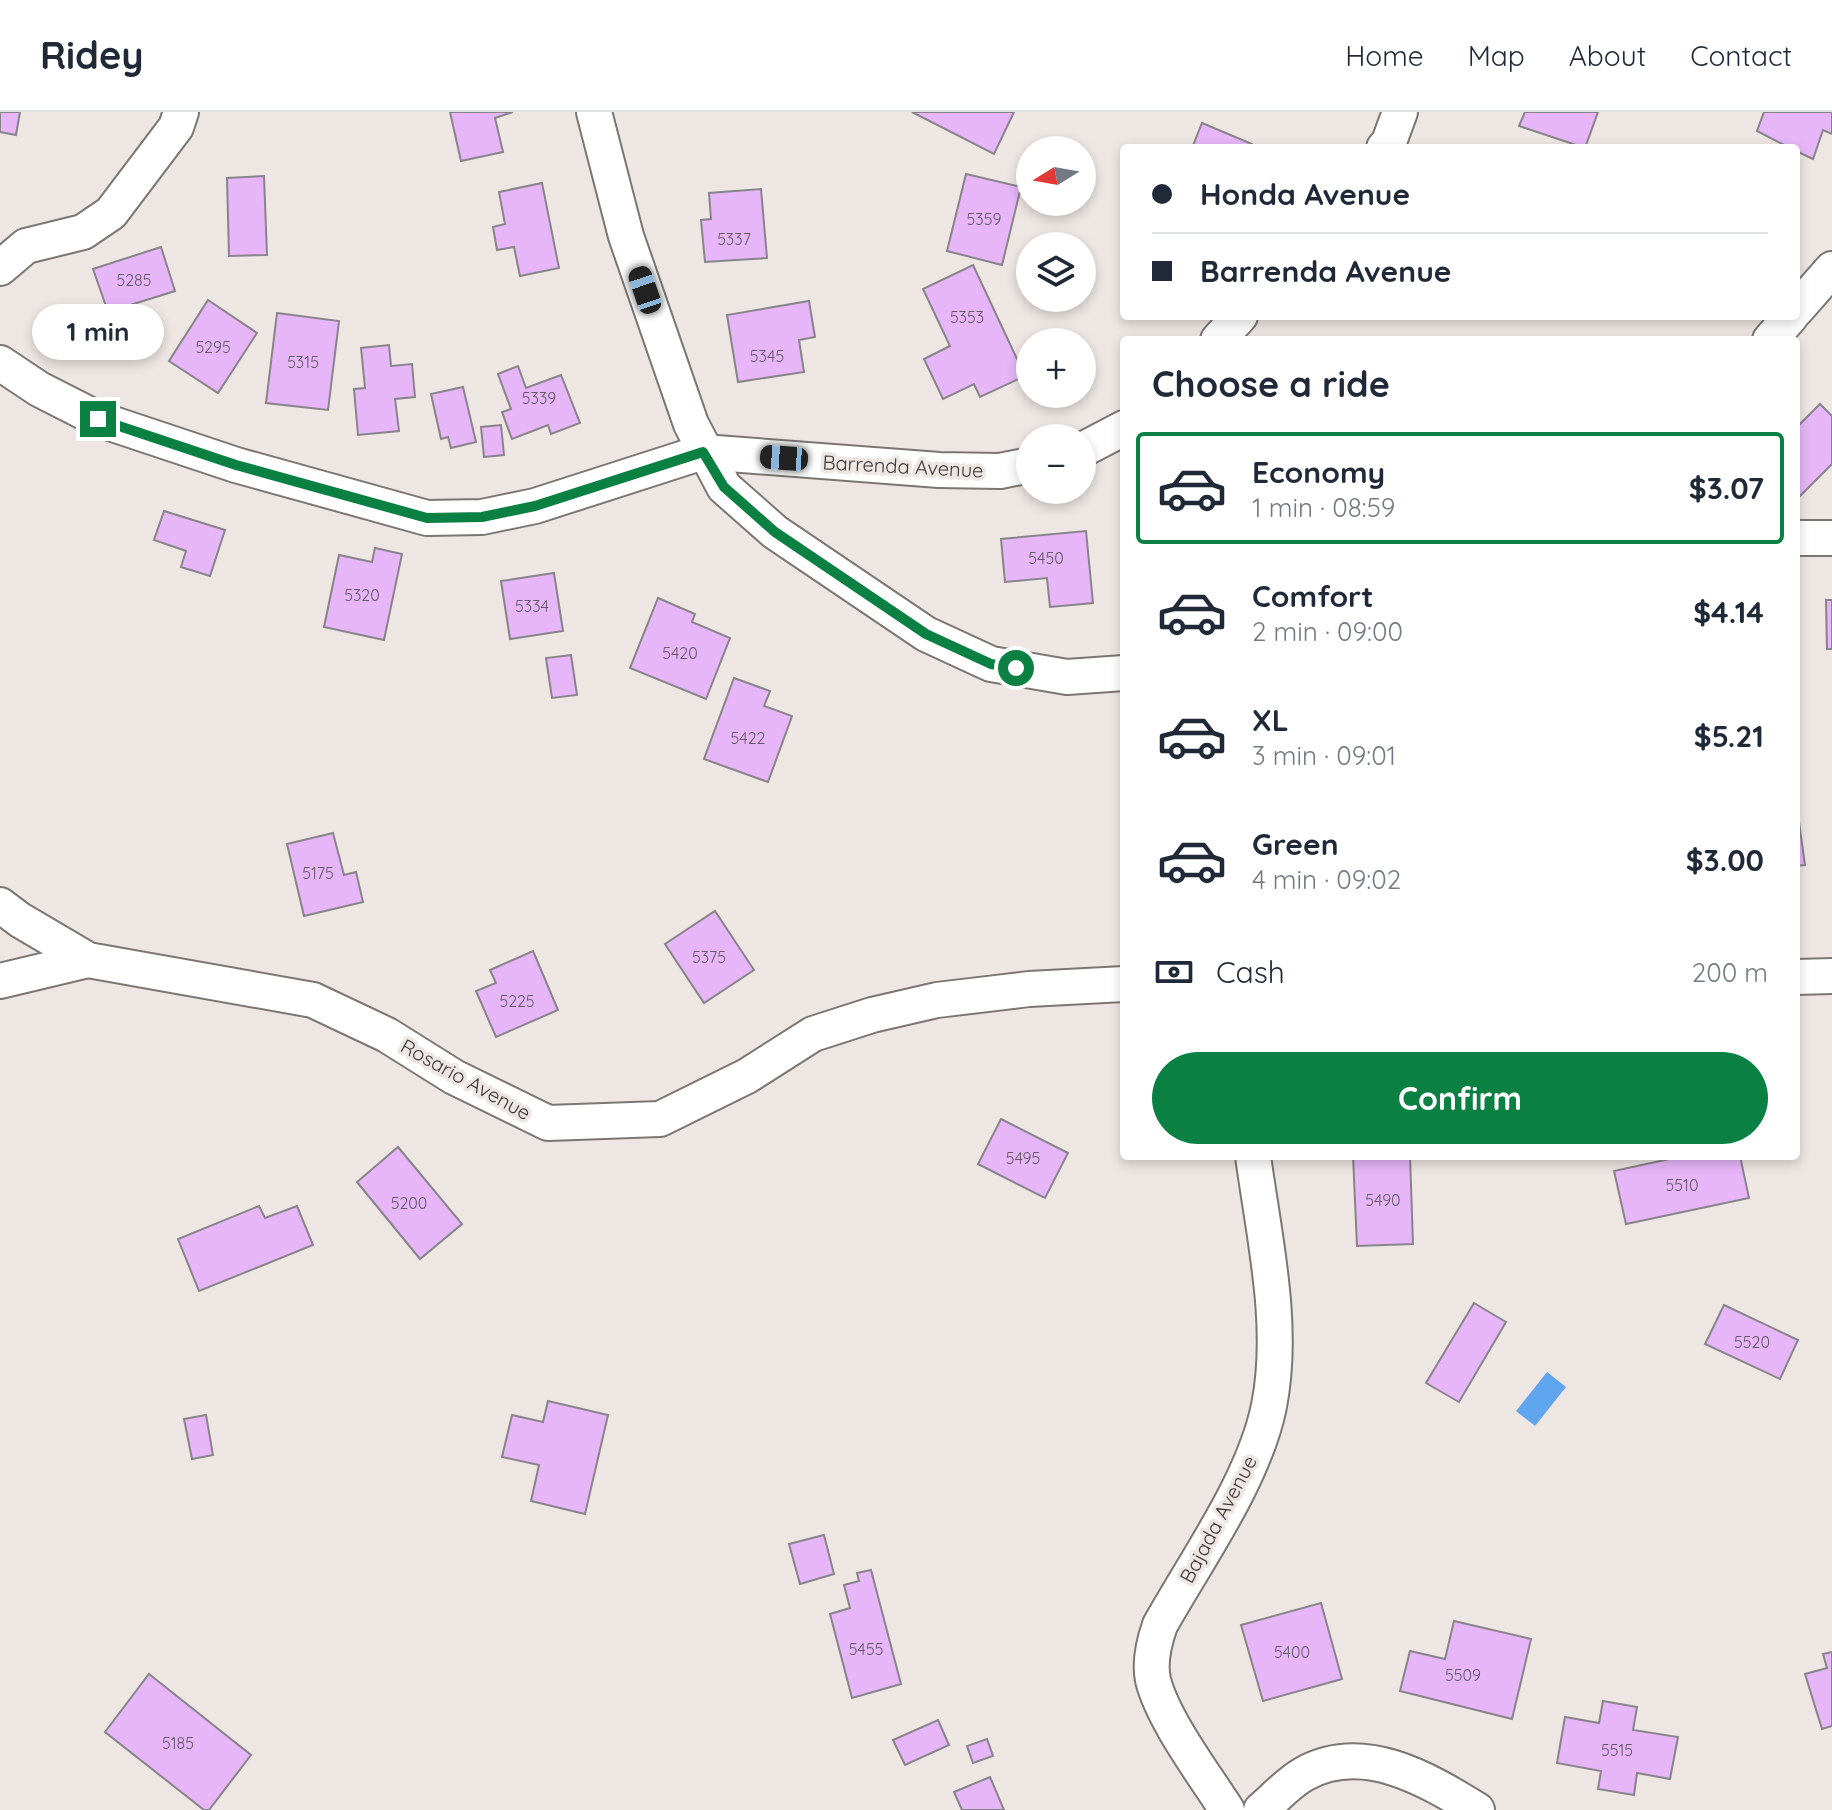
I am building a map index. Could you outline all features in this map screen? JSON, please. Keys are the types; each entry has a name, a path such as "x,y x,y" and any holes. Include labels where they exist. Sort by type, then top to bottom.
{"street":[{"path":"0,268 26,246 83,232 111,213 176,127 181,112"},
{"path":"594,112 626,236 691,424 724,487 775,532 926,634 991,664 1067,677 1120,673"},
{"path":"1387,144 1400,112"},
{"path":"1800,305 1832,269"},
{"path":"1222,336 1236,320"},
{"path":"1774,336 1788,320"},
{"name":"Barrenda Avenue","path":"0,363 39,389 98,419 236,465 427,518 482,517 535,506 703,452 939,470 1000,471 1016,468"},
{"path":"1096,443 1120,430"},
{"path":"1800,538 1832,538"},
{"name":"Rosario Avenue","path":"0,905 88,960 313,1000 387,1035 454,1077 548,1123 660,1119 747,1076 813,1034 872,1015 937,1000 1029,989 1120,984"},
{"path":"0,981 88,960"},
{"path":"1800,977 1832,976"},
{"name":"Bajada Avenue","path":"1227,1810 1163,1707 1153,1678 1152,1647 1160,1625 1235,1495 1254,1456 1269,1407 1275,1355 1272,1303 1254,1160"},
{"path":"1261,1810 1301,1775 1322,1765 1346,1761 1381,1764 1430,1781 1477,1810"}],"water":[{"path":"1547,1372 1566,1387 1535,1426 1516,1411"}],"building":[{"path":"0,112 20,112 16,135 0,132"},
{"path":"450,112 513,112 495,118 503,152 461,161"},
{"path":"912,112 1014,112 994,154"},
{"path":"1525,112 1598,112 1586,144 1573,144 1519,126"},
{"path":"1764,112 1832,112 1832,134 1823,130 1813,159 1800,153 1800,144 1782,144 1757,131"},
{"path":"1202,123 1252,144 1194,144"},
{"path":"966,174 1016,186 1016,208 1002,265 947,251"},
{"path":"264,176 267,255 229,256 227,178"},
{"path":"542,183 559,268 520,276 514,247 497,250 493,227 505,224 499,192"},
{"path":"761,189 767,258 705,262 701,220 711,219 709,193"},
{"path":"161,247 175,291 108,312 93,269"},
{"path":"973,265 1016,357 1016,380 980,397 974,384 943,399 924,359 950,346 923,289"},
{"path":"208,300 257,333 218,393 169,361"},
{"path":"809,301 815,337 799,340 804,372 738,382 727,315"},
{"path":"277,313 339,321 328,410 266,403"},
{"path":"389,345 391,366 412,364 415,397 395,399 399,431 358,435 354,389 365,388 361,348"},
{"path":"518,366 526,388 561,375 580,423 551,434 548,425 512,439 502,412 511,409 498,374"},
{"path":"463,387 476,442 451,448 448,437 441,439 431,394"},
{"path":"1820,404 1832,416 1832,464 1800,496 1800,424"},
{"path":"501,425 504,455 484,457 481,427"},
{"path":"164,511 225,530 210,576 181,567 186,551 154,540"},
{"path":"1086,531 1093,603 1050,607 1047,578 1005,582 1001,539"},
{"path":"375,548 402,554 384,640 324,627 339,555 372,562"},
{"path":"554,573 563,631 510,639 501,581"},
{"path":"658,598 695,614 692,622 730,638 706,699 630,668"},
{"path":"1826,600 1832,600 1832,649 1827,649"},
{"path":"571,655 577,695 552,698 546,658"},
{"path":"734,678 770,691 764,706 792,716 768,782 704,759"},
{"path":"1800,829 1805,865 1800,866"},
{"path":"333,833 344,875 356,872 363,902 304,916 287,844"},
{"path":"715,911 754,970 704,1003 665,944"},
{"path":"533,951 558,1010 496,1037 476,991 496,983 490,970"},
{"path":"1001,1119 1068,1153 1045,1198 978,1164"},
{"path":"398,1147 462,1224 420,1259 357,1182"},
{"path":"1353,1160 1410,1160 1413,1244 1357,1246"},
{"path":"1665,1160 1741,1160 1749,1198 1626,1224 1614,1171"},
{"path":"259,1206 265,1218 297,1206 313,1245 199,1291 178,1239"},
{"path":"1474,1303 1506,1322 1459,1402 1426,1383"},
{"path":"1724,1305 1798,1340 1780,1379 1705,1344"},
{"path":"548,1401 608,1415 585,1514 531,1501 539,1465 502,1457 512,1415 543,1422"},
{"path":"206,1415 213,1455 192,1459 184,1419"},
{"path":"824,1535 834,1574 800,1584 789,1544"},
{"path":"871,1570 901,1684 852,1698 830,1614 850,1608 844,1585 859,1581 857,1573"},
{"path":"1321,1603 1342,1679 1263,1701 1241,1625"},
{"path":"1454,1621 1531,1639 1512,1719 1400,1691 1410,1651 1445,1659"},
{"path":"1832,1652 1832,1726 1822,1729 1805,1674 1827,1668 1823,1654"},
{"path":"149,1674 251,1755 209,1810 204,1810 105,1732"},
{"path":"1603,1701 1637,1707 1633,1730 1678,1737 1670,1779 1637,1773 1634,1795 1598,1789 1601,1771 1557,1763 1565,1717 1599,1723"},
{"path":"938,1720 949,1745 905,1765 893,1740"},
{"path":"987,1739 993,1756 973,1763 967,1746"},
{"path":"990,1777 1004,1810 962,1810 954,1792"}],"route":[{"path":"98,419 236,465 427,518 482,517 535,506 703,452 724,487 775,532 926,634 991,664 1016,668"}]}
